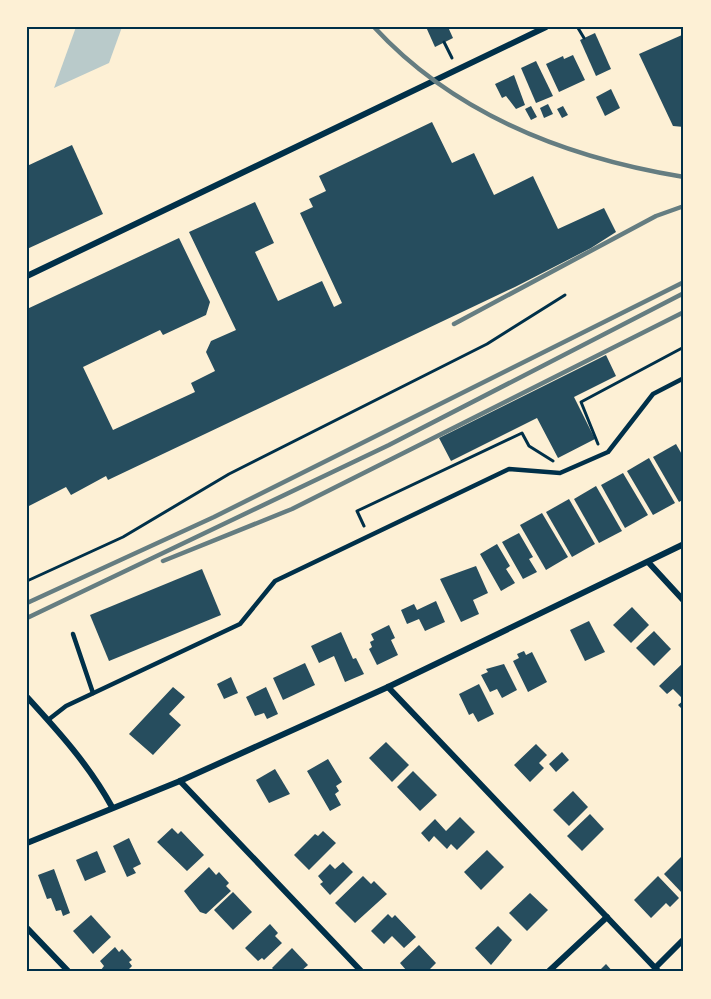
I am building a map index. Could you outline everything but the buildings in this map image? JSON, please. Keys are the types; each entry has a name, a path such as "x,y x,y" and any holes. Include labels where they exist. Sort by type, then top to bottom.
{"street":[{"path":"27,276 546,27"},
{"path":"27,843 180,781 388,687 649,563 684,544"},
{"path":"649,563 684,601"},
{"path":"388,687 657,970 684,939"},
{"path":"27,697 94,775 112,807"},
{"path":"180,781 362,972"},
{"path":"548,972 606,917"},
{"path":"27,928 69,972"}],"lane":[{"path":"48,720 66,706 240,624 275,581 369,536 509,470 560,473 608,452 653,394 684,378"},
{"path":"73,634 93,693"}],"path":[{"path":"578,28 584,38"},
{"path":"444,42 452,58"},
{"path":"27,581 123,537 229,474 486,344 565,295"},
{"path":"589,448 600,443 581,402 684,347"},
{"path":"369,536 357,511 522,433 529,446 558,464"}],"shaded area":[{"path":"76,27 122,27 109,63 54,88"}],"railway":[{"path":"374,27 406,58 440,85 516,128 598,158 684,177"},
{"path":"454,324 656,216 684,206"},
{"path":"27,603 214,517 684,282"},
{"path":"27,618 389,445 684,293"},
{"path":"163,561 292,509 684,312"}]}
